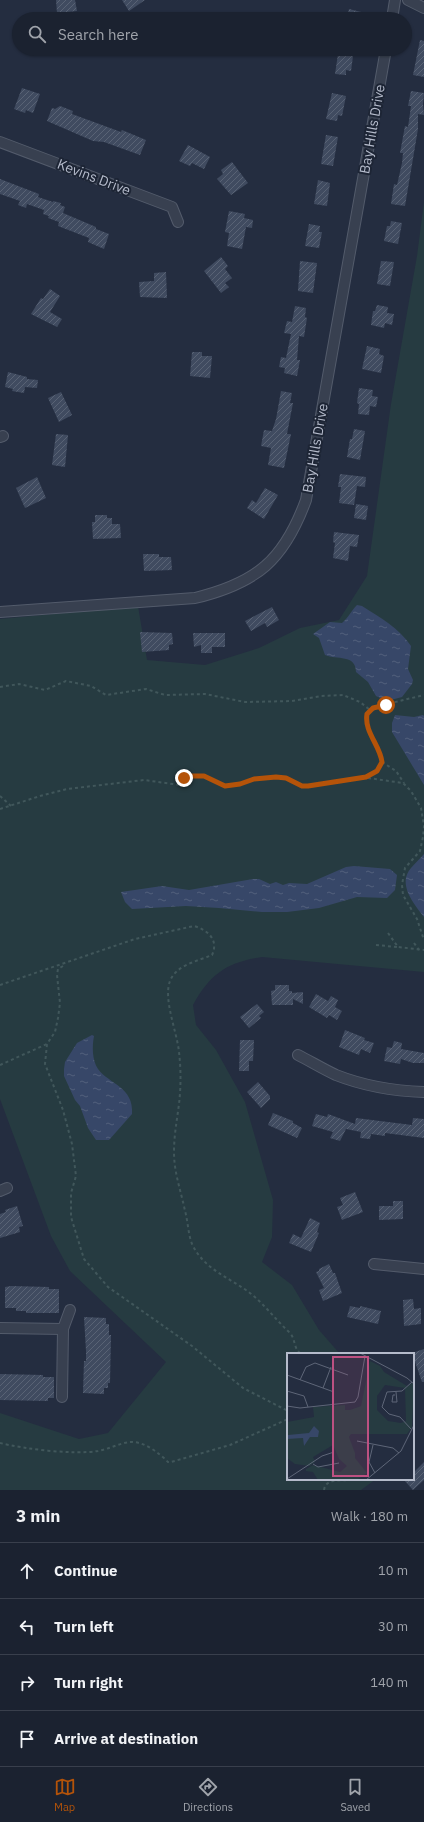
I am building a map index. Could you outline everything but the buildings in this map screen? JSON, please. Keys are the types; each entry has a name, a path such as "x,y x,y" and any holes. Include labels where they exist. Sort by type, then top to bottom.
{"street":[{"path":"393,12 395,0"},
{"path":"408,0 424,8"},
{"name":"Bay Hills Drive","path":"0,612 195,598 223,591 262,570 286,541 298,522 306,500 385,56"},
{"name":"Kevins Drive","path":"0,142 172,207 178,222"},
{"path":"298,1055 336,1075 377,1087 406,1092 424,1092"},
{"path":"374,1264 424,1269"},
{"path":"62,1397 63,1329 70,1310"},
{"path":"0,1328 63,1329"}],"path":[{"path":"0,687 19,684 41,690 66,681 91,686 106,695 146,689 165,695 197,693 245,702 292,701 321,696 343,695 360,702 370,710"},
{"path":"424,695 379,706 370,710 367,714 366,721 382,762 396,771 417,801 423,814 424,826 420,851 405,868 402,890 406,902 417,919 424,940"},
{"path":"366,777 377,771 382,762"},
{"path":"0,809 56,791 134,781 153,781 180,785 184,781 185,776 189,775 204,776 225,786 265,777 286,778 302,786 366,777 403,783"},
{"path":"0,796 10,806"},
{"path":"287,1410 243,1388 192,1346 108,1288 84,1259 71,1217 71,1192 76,1176 72,1144 63,1110 45,1064 47,1044 55,1032 58,1018 60,1003 57,975 58,969 79,956 135,939 194,926 201,928 215,941 212,955 183,966 174,973 169,983 169,1010 179,1052 180,1076 179,1103 174,1134 177,1184 185,1210 192,1243 203,1260 225,1279 256,1299 293,1336 295,1348 301,1353"},
{"path":"388,933 398,947"},
{"path":"414,943 419,951"},
{"path":"376,945 419,951 424,950"},
{"path":"0,985 66,964"},
{"path":"0,1065 47,1044"},
{"path":"0,1442 17,1447 88,1452 99,1451 130,1442 149,1448 168,1462 171,1462 230,1445 287,1419"},
{"path":"324,1490 325,1486 329,1482 344,1480"}],"green space":[{"path":"424,202 424,972 262,957 239,962 221,971 206,985 193,1005 196,1025 216,1050 245,1102 273,1200 272,1237 262,1262 292,1285 319,1330 339,1353 287,1353 287,1480 375,1480 361,1490 0,1490 0,1413 79,1439 108,1433 166,1362 70,1271 51,1236 0,1099 0,619 138,606 147,660 205,665 259,648 300,628 339,620 367,576 391,404 417,256"}],"water":[{"path":"357,605 362,606 389,623 401,633 411,646 408,669 413,680 412,684 402,697 387,701 376,696 368,682 356,672 353,662 325,655 319,638 313,634 330,622 342,623"},
{"path":"395,715 414,717 424,716 424,785 392,732 392,723"},
{"path":"424,854 424,917 408,894 406,881 407,874 411,868"},
{"path":"354,866 390,869 397,875 395,890 387,898 357,897 319,908 287,912 262,912 186,906 132,909 125,902 121,892 162,886 189,890 253,879 259,879 270,884 276,882 283,885 289,883 307,884 346,867"},
{"path":"92,1035 94,1036 94,1057 98,1069 125,1092 132,1105 132,1114 109,1140 96,1140 88,1128 80,1106 75,1100 64,1076 65,1062 77,1043"}],"route":[{"path":"184,778 185,776 189,775 204,776 211,778 216,783 231,786 254,779 276,777 286,778 302,786 308,786 366,777 377,771 382,762 368,728 366,721 367,714 373,708 386,705"}]}
